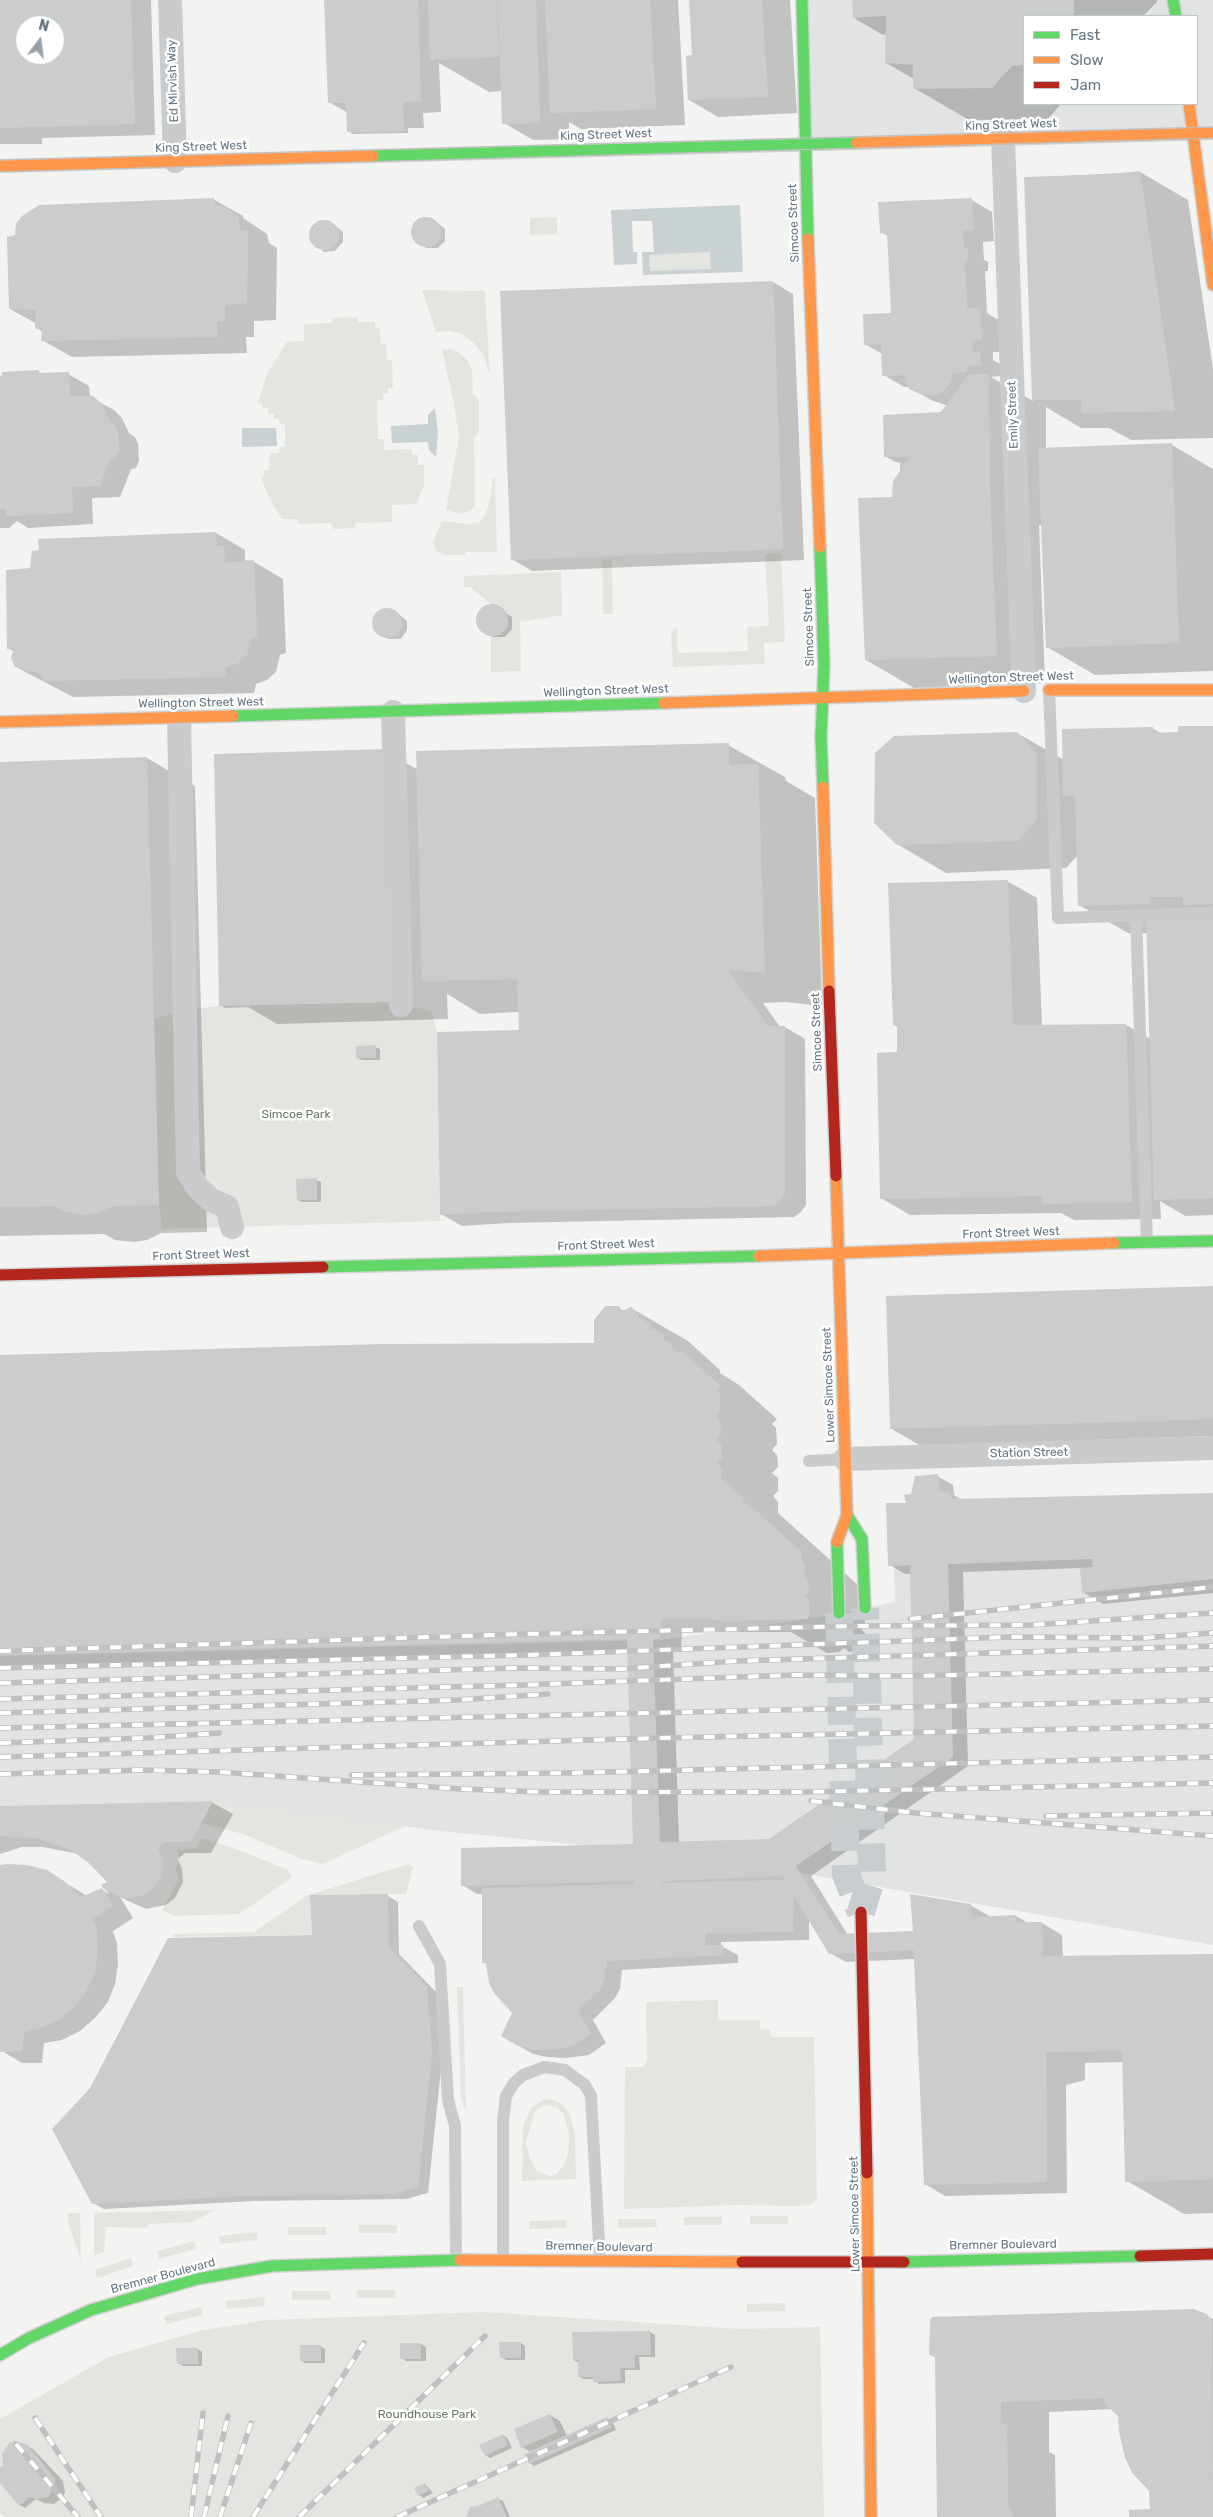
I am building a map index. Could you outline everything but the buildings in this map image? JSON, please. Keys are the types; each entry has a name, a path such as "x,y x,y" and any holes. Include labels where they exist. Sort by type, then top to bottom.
{"main road":[{"name":"Simcoe Street","path":"802,0 805,144 822,616 822,748 838,1253"},
{"path":"1173,0 1176,15"},
{"path":"1189,105 1213,285"},
{"name":"King Street West","path":"0,166 1213,132"},
{"name":"Wellington Street West","path":"0,722 393,712 1037,691 1213,690"},
{"name":"Front Street West","path":"0,1274 838,1253 1213,1241"},
{"name":"Lower Simcoe Street","path":"838,1253 847,1515 837,1540 839,1612"},
{"name":"Lower Simcoe Street","path":"847,1515 862,1539 865,1608"},
{"name":"Lower Simcoe Street","path":"861,1912 869,2262 871,2517"},
{"name":"Bremner Boulevard","path":"0,2355 29,2338 91,2310 197,2279 272,2266 504,2259 869,2262 1213,2254"}],"street":[{"name":"Ed Mirvish Way","path":"170,0 176,161"},
{"name":"Emily Street","path":"1003,139 1012,406 1037,691"},
{"path":"393,712 401,1005"},
{"path":"179,717 188,1172 198,1188 211,1200 226,1207 232,1227"},
{"name":"Station Street","path":"845,1459 1213,1448"}],"lane":[{"path":"1037,691 1058,918 1213,913"},
{"path":"1136,915 1147,1242"},
{"path":"809,1460 845,1459"},
{"path":"419,1926 440,1964 448,2100 455,2126 456,2260"},
{"path":"504,2259 503,2121 506,2096 514,2083 523,2075 545,2067 565,2070 572,2074 585,2085 591,2096 600,2261"}],"shaded area":[{"path":"802,0 1213,0 1213,133 805,144"},
{"path":"740,205 743,272 643,275 642,252 654,252 652,221 632,221 633,252 637,252 637,264 614,265 611,210","holes":["710,252 711,269 650,271 649,255"]},
{"path":"435,408 438,432 436,457 429,450 428,442 392,443 391,426 428,424 428,415"},
{"path":"242,428 276,428 277,446 242,447"},
{"path":"1213,1554 1213,1945 714,1858 440,1831 213,1801 0,1806 0,1656 661,1640 819,1617 895,1602 894,1566"}],"green space":[{"path":"557,217 557,234 530,235 530,218"},
{"path":"711,252 711,269 650,272 649,255"},
{"path":"422,290 485,291 490,376 484,356 474,343 462,334 450,331 436,332"},
{"path":"357,317 358,322 375,322 375,328 380,328 381,344 386,344 387,360 392,361 393,388 388,388 388,393 383,394 383,400 377,400 378,439 384,439 384,450 412,449 412,454 418,455 418,465 424,465 424,485 416,504 392,505 392,522 356,523 355,528 333,529 332,523 299,524 298,519 282,519 269,498 261,477 264,476 264,470 269,470 270,453 279,453 280,447 285,446 285,425 280,424 279,419 274,419 274,414 268,414 268,408 262,408 262,403 258,403 267,374 287,342 304,341 304,324 332,323 332,318"},
{"path":"450,349 458,352 467,360 472,370 473,394 479,400 479,432 474,439 475,506 470,511 461,514 446,510 459,437 442,350"},
{"path":"495,478 497,552 465,552 465,555 444,555 436,551 433,542 442,521 467,524 480,522 486,514 492,492 492,479"},
{"path":"781,553 785,642 764,643 765,664 673,667 671,635 675,628 677,628 678,653 748,651 747,627 769,626 765,554"},
{"path":"612,559 613,614 603,614 602,560"},
{"path":"561,572 562,615 520,622 521,671 491,672 491,635 500,635 508,627 507,613 496,605 492,605 470,587 464,587 464,576"},
{"name":"Simcoe Park","path":"391,1002 431,1011 437,1032 440,1221 162,1229 159,1205 154,1019 186,1010 219,1006"},
{"path":"213,1801 405,1826 323,1864 302,1859 243,1834 201,1823"},
{"path":"201,1838 236,1849 288,1870 291,1876 290,1879 239,1914 173,1916 162,1910 179,1879 175,1868 179,1861 178,1850 197,1848"},
{"path":"408,1864 413,1867 406,1894 310,1895 312,1935 172,1937 174,1934 254,1932 306,1896"},
{"path":"457,1987 463,1987 466,2113 461,2097"},
{"path":"718,2000 718,2020 760,2020 760,2029 770,2030 771,2037 814,2037 817,2199 810,2205 793,2206 737,2205 624,2209 625,2067 642,2067 647,2061 646,2002"},
{"path":"544,2099 555,2100 563,2105 570,2115 575,2134 576,2179 522,2181 523,2126 531,2108","holes":["544,2105 556,2107 563,2113 569,2135 568,2154 563,2167 555,2175 549,2176 537,2171 530,2159 526,2143 534,2113"]},
{"path":"214,2210 193,2222 148,2224 147,2228 106,2227 104,2252 94,2255 94,2213"},
{"path":"68,2213 80,2213 81,2260 68,2222"},
{"path":"750,2216 788,2216 788,2224 750,2224"},
{"path":"684,2217 722,2217 722,2225 684,2225"},
{"path":"618,2219 656,2219 657,2227 618,2228"},
{"path":"567,2220 567,2228 529,2229 529,2221"},
{"path":"359,2225 397,2225 397,2233 359,2233"},
{"path":"288,2227 326,2227 326,2235 288,2235"},
{"path":"257,2232 258,2240 220,2244 219,2236"},
{"path":"194,2241 196,2249 159,2259 157,2251"},
{"path":"131,2258 133,2266 97,2278 95,2270"},
{"path":"357,2290 395,2290 396,2298 357,2298"},
{"path":"292,2291 330,2291 331,2300 292,2300"},
{"path":"264,2297 265,2306 227,2309 226,2301"},
{"path":"785,2303 785,2311 747,2312 747,2304"},
{"path":"201,2307 203,2315 166,2324 164,2316"},
{"name":"Roundhouse Park","path":"485,2312 741,2329 820,2327 824,2517 5,2517 0,2513 0,2419 109,2357 199,2331 266,2320"}],"tunnel":[{"path":"861,1912 872,1877 865,1608"},
{"path":"839,1613 846,1874 861,1912"}],"tram line":[{"path":"0,160 1213,127"},
{"path":"0,172 1213,138"}],"railway":[{"path":"910,1619 1213,1587"},
{"path":"0,1651 525,1634 857,1626 1030,1625 1213,1613"},
{"path":"0,1668 527,1655 1008,1637 1142,1638 1213,1633"},
{"path":"0,1683 515,1668 621,1669 737,1661 1213,1646"},
{"path":"0,1699 522,1685 794,1675 908,1676 1213,1669"},
{"path":"0,1713 458,1700 548,1694"},
{"path":"0,1728 1213,1700"},
{"path":"0,1757 660,1738 1213,1726"},
{"path":"0,1743 146,1738 219,1733"},
{"path":"352,1775 567,1773 1213,1757"},
{"path":"0,1774 143,1770 219,1772 461,1789 544,1792 804,1792 1213,1783"},
{"path":"811,1801 916,1813 1213,1836"},
{"path":"1046,1816 1213,1813"},
{"path":"299,2517 485,2336"},
{"path":"253,2517 364,2343"},
{"path":"397,2517 731,2367"},
{"path":"191,2517 203,2413"},
{"path":"204,2517 228,2416"},
{"path":"35,2418 101,2517"},
{"path":"220,2517 251,2423"},
{"path":"16,2444 78,2517"}],"traffic: fast":[{"path":"802,0 808,239"},
{"path":"1173,0 1176,15"},
{"path":"373,156 857,143"},
{"path":"820,547 824,665 821,738 823,787"},
{"path":"233,716 664,703"},
{"path":"1114,1243 1213,1241"},
{"path":"323,1267 759,1256"},
{"path":"847,1515 862,1539 865,1608"},
{"path":"837,1542 839,1613"},
{"path":"904,2262 1140,2256"},
{"path":"0,2355 29,2338 91,2310 197,2279 272,2266 460,2260"}],"traffic: slow":[{"path":"1189,105 1213,285"},
{"path":"857,143 1213,133"},
{"path":"0,166 373,156"},
{"path":"808,239 820,547"},
{"path":"1049,690 1213,690"},
{"path":"664,703 1024,691"},
{"path":"0,722 233,716"},
{"path":"823,787 829,991"},
{"path":"836,1176 847,1515 837,1542"},
{"path":"759,1256 1114,1243"},
{"path":"867,2173 871,2517"},
{"path":"460,2260 742,2262"}],"traffic: jam":[{"path":"829,991 836,1176"},
{"path":"0,1275 323,1267"},
{"path":"861,1912 867,2173"},
{"path":"1140,2256 1213,2254"},
{"path":"742,2262 904,2262"}]}
